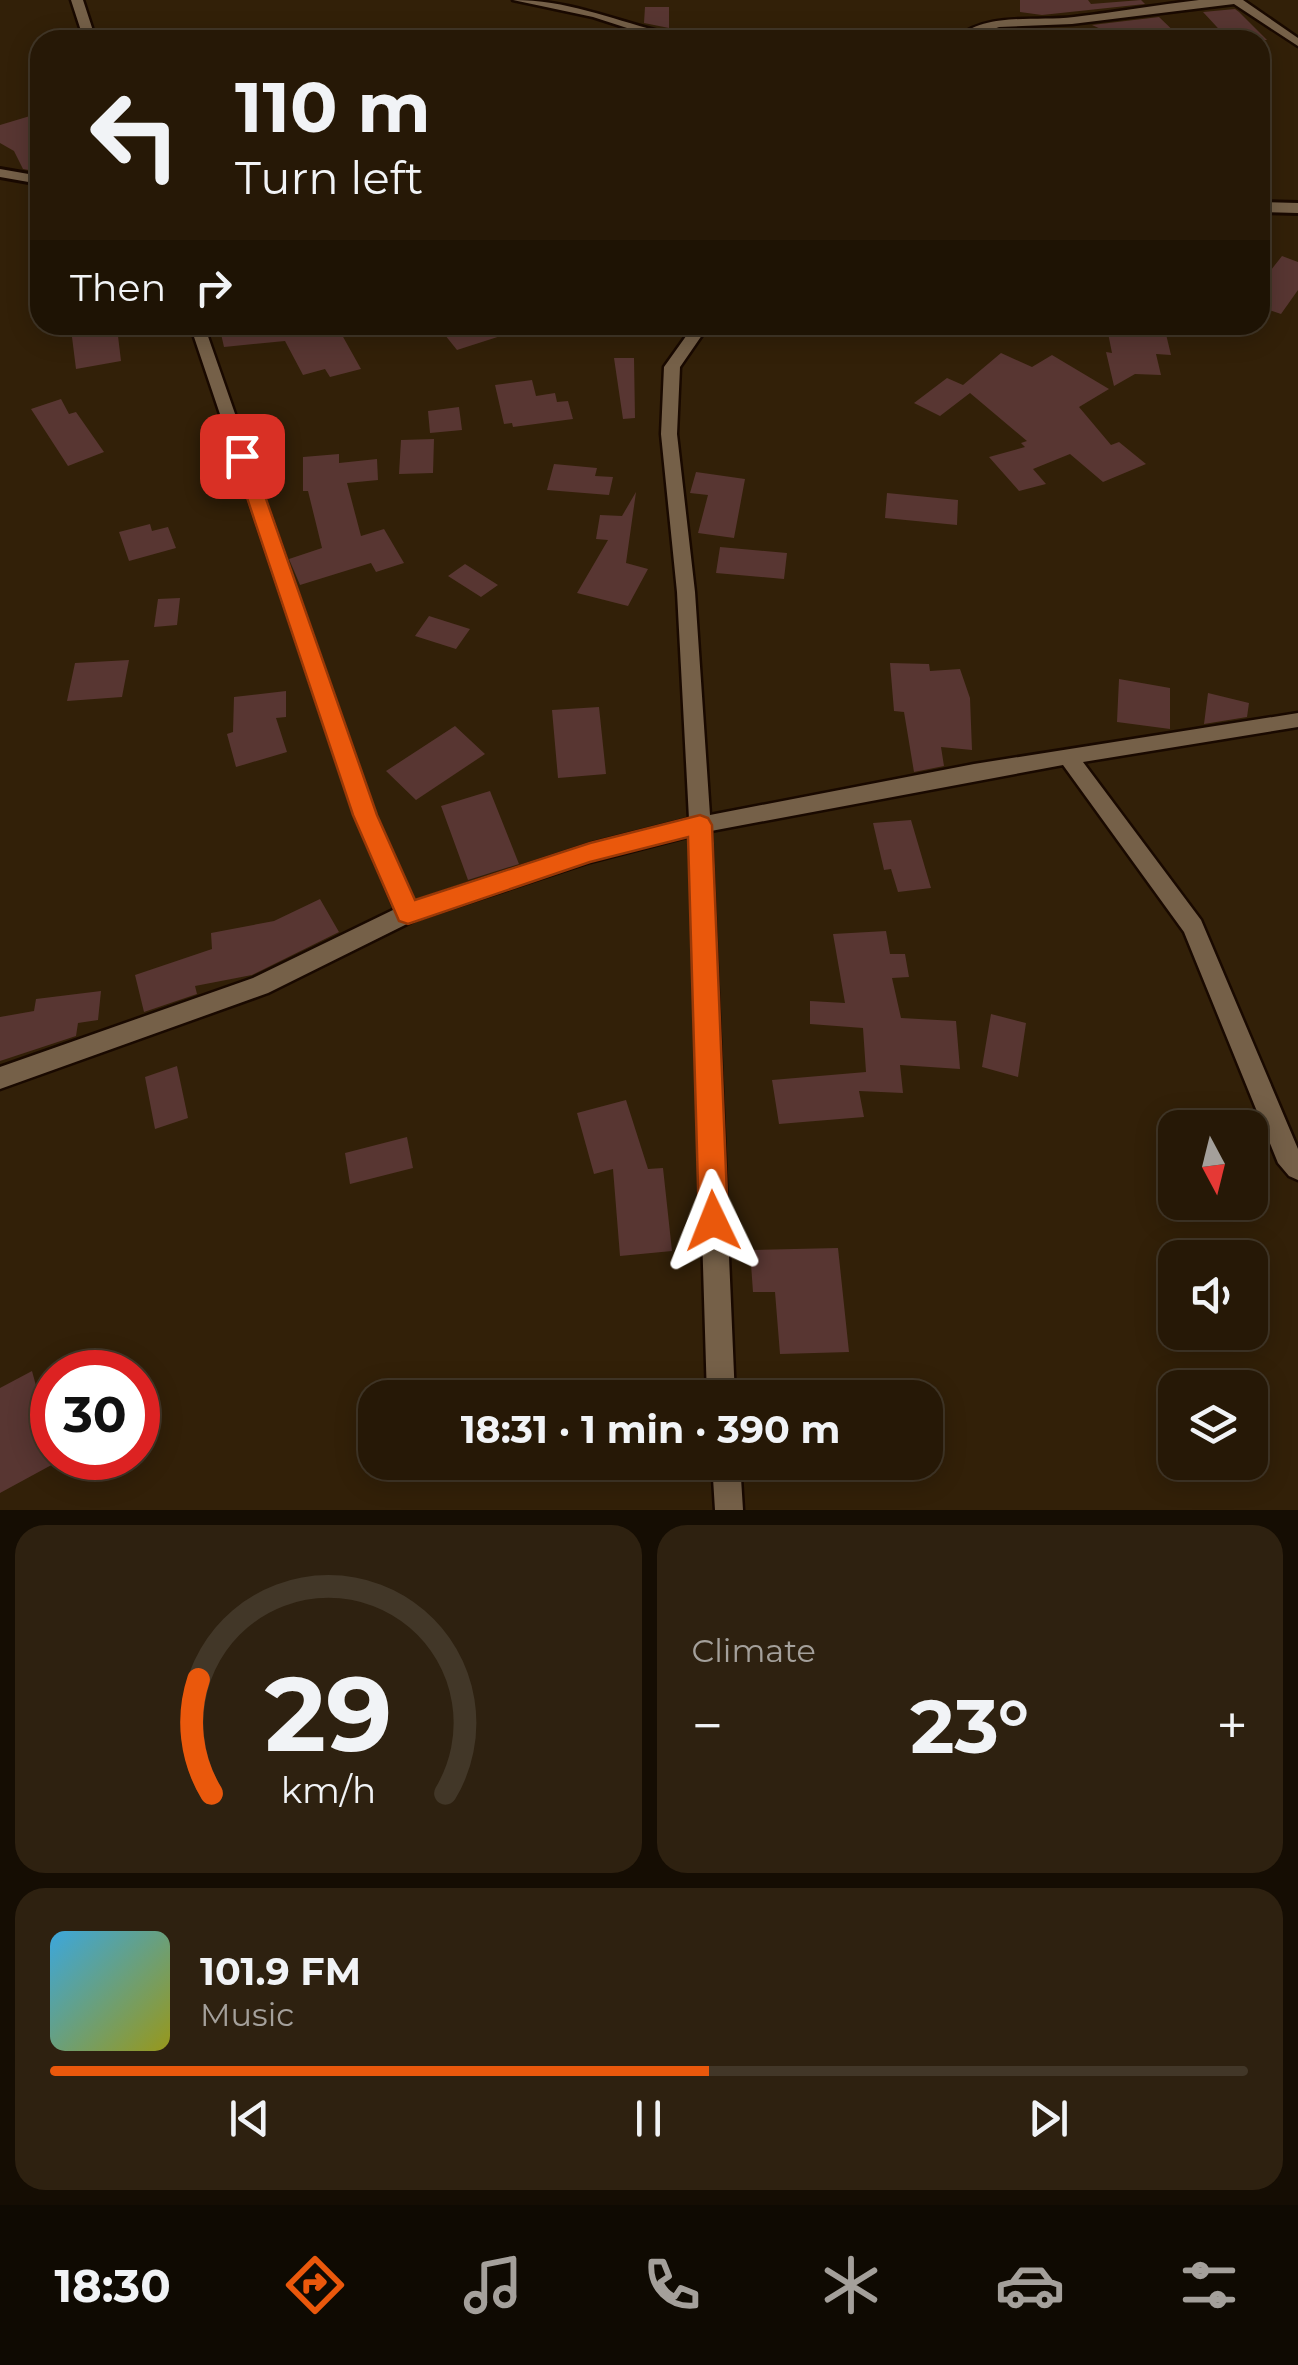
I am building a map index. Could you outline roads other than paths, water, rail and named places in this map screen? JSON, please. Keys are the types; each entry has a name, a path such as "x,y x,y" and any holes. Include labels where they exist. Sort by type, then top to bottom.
{"street":[{"path":"77,0 87,30"},
{"path":"519,0 595,14 645,30"},
{"path":"590,0 595,14"},
{"path":"973,30 991,24 1072,20 1236,0 1298,44"},
{"path":"0,173 30,178"},
{"path":"1270,207 1298,208"},
{"path":"201,335 365,815 408,913"},
{"path":"695,335 672,367 669,434 686,592 700,825 720,1380"},
{"path":"0,1078 260,986 408,913 590,852 700,825 1298,720"},
{"path":"1068,758 1193,927 1287,1155 1298,1168"},
{"path":"727,1480 729,1510"}]}
